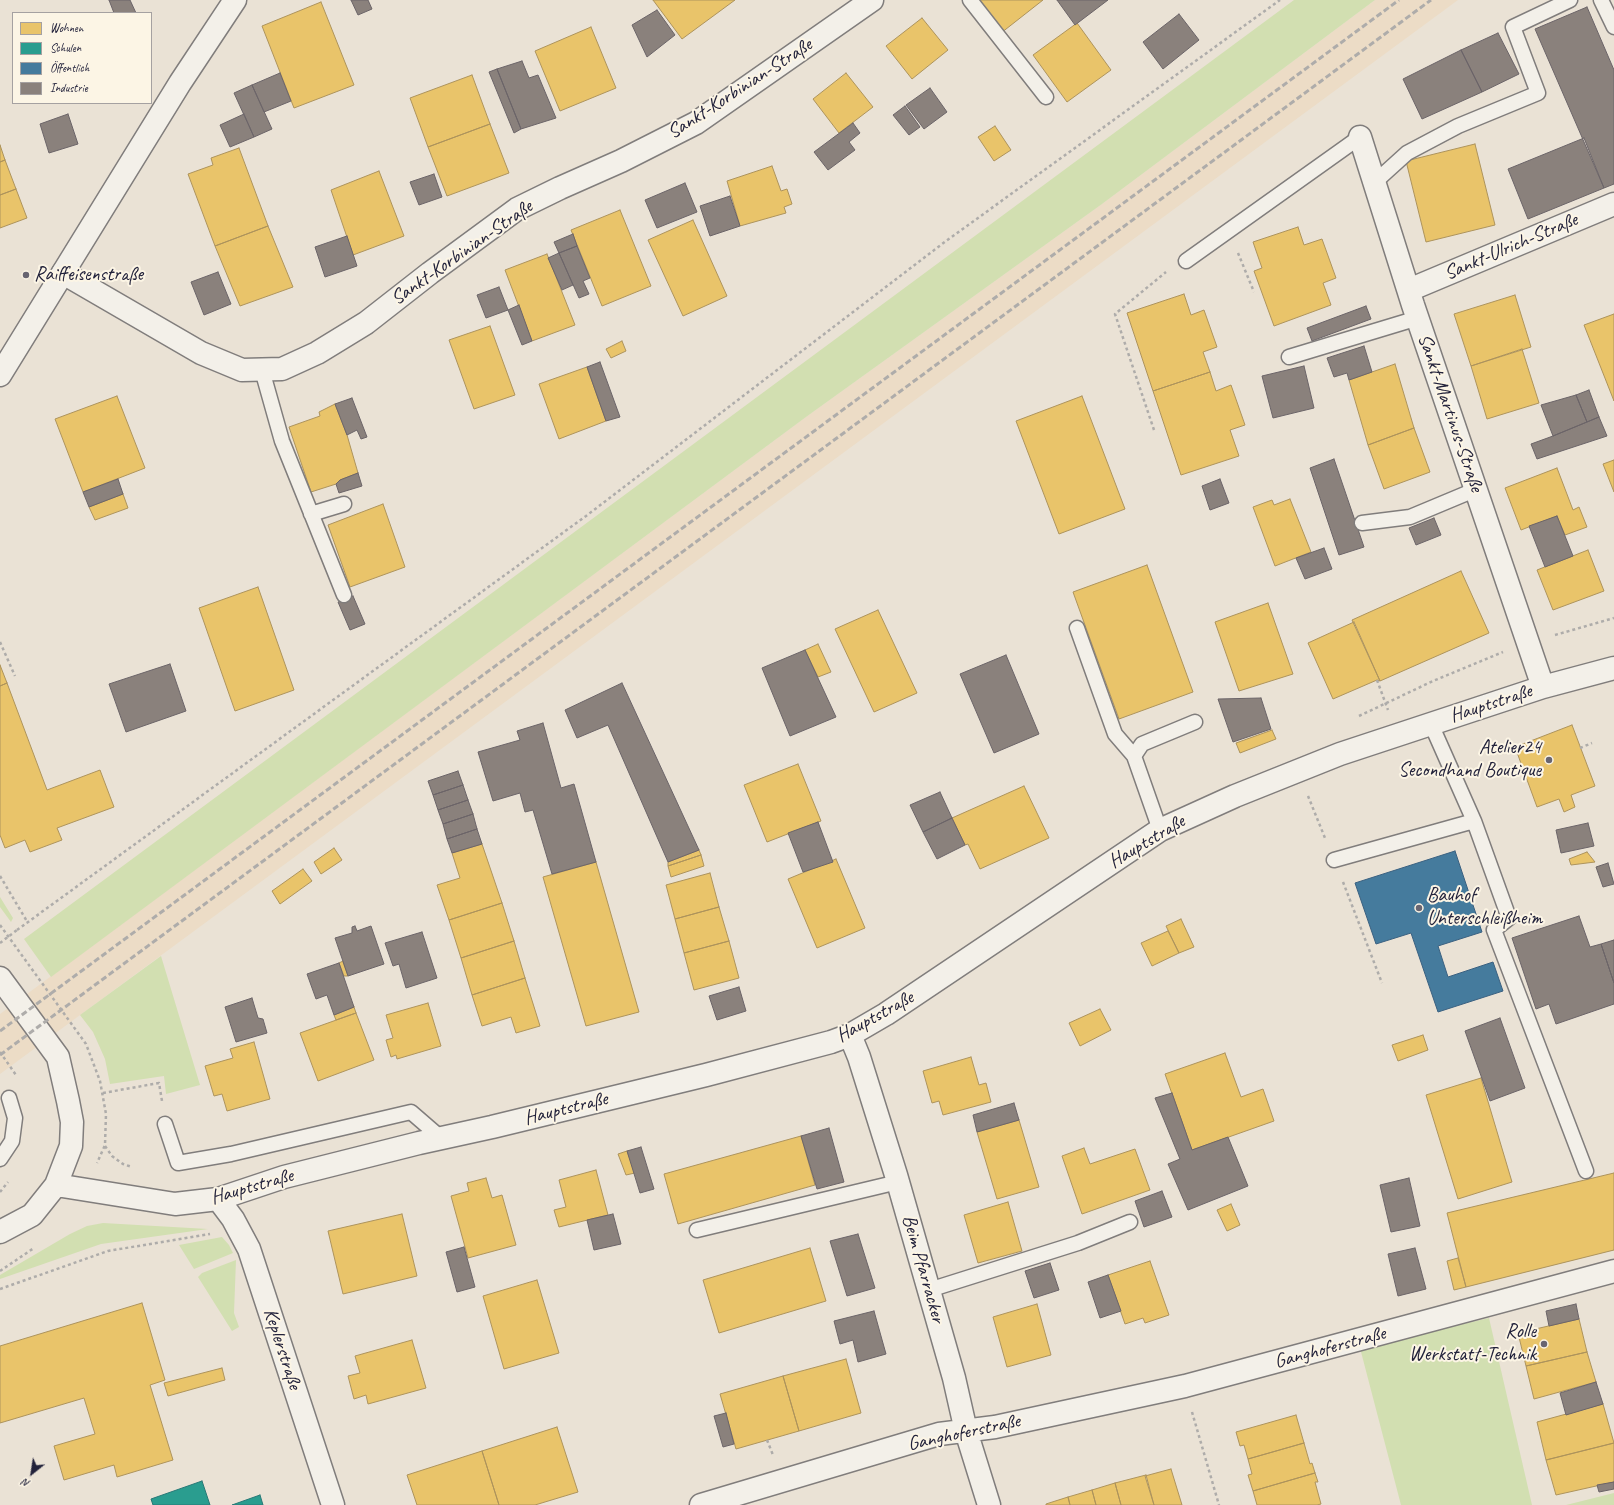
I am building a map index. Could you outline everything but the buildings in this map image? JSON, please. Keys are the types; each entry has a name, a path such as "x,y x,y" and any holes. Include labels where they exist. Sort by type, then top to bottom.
{"street":[{"path":"0,375 180,84 235,0"},
{"name":"Sankt-Korbinian-Straße","path":"63,273 201,353 242,370 282,369 321,350 366,323 430,273 517,209 621,161 696,123 872,0"},
{"name":"Sankt-Martinus-Straße","path":"1360,137 1418,318 1543,687"},
{"name":"Sankt-Ulrich-Straße","path":"1409,290 1614,204"},
{"name":"Hauptstraße","path":"56,1185 175,1204 218,1199 284,1177 441,1138 498,1126 706,1076 831,1042 850,1035 893,1010 1160,830 1235,796 1340,754 1543,687 1614,668"},
{"path":"0,978 58,1058 72,1122 70,1146 56,1185 32,1215 0,1232"},
{"name":"Beim Pfarracker","path":"850,1035 860,1057 898,1182 954,1378 966,1431 989,1505"},
{"name":"Keplerstraße","path":"218,1199 233,1218 249,1249 333,1505"},
{"name":"Ganghoferstraße","path":"701,1505 940,1434 995,1427 1185,1386 1614,1271"}],"lane":[{"path":"970,0 1046,98"},
{"path":"1375,182 1407,153 1458,126 1538,93 1513,27 1570,0"},
{"path":"1601,0 1614,27"},
{"path":"1186,261 1360,137"},
{"path":"1289,358 1418,318"},
{"path":"262,370 282,441 344,595"},
{"path":"1362,523 1410,517 1476,489"},
{"path":"311,514 344,504"},
{"path":"1077,628 1115,734 1134,756 1160,830"},
{"path":"1134,756 1142,744 1195,722"},
{"path":"1431,724 1474,821 1509,918 1494,930 1586,1171"},
{"path":"1334,860 1474,821"},
{"path":"0,1159 12,1141 15,1118 9,1098"},
{"path":"165,1124 178,1163 226,1155 411,1112 441,1138"},
{"path":"697,1230 898,1182"},
{"path":"929,1290 1078,1243 1130,1222"}],"path":[{"path":"0,944 17,930 586,516 946,241 1280,0"},
{"path":"1229,230 1254,292"},
{"path":"1154,430 1114,314 1181,259 1186,261"},
{"name":"Hauptstraße","path":"1353,719 1434,681 1528,642 1614,618"},
{"path":"0,642 15,676"},
{"path":"1377,680 1383,695"},
{"path":"1580,748 1592,743"},
{"path":"1308,794 1382,983"},
{"path":"0,876 28,923"},
{"path":"0,925 86,1044 103,1093 106,1114 105,1145 112,1156 123,1164 138,1170"},
{"path":"0,1052 17,1076"},
{"path":"103,1093 159,1083"},
{"path":"0,1289 108,1251 171,1240"},
{"path":"1185,1386 1219,1505"}],"shaded area":[{"path":"1375,0 1458,0 0,1074 0,1014 806,417 1102,204"}],"green space":[{"path":"1294,0 1375,0 1102,204 806,417 51,977 24,939"},
{"path":"0,897 13,918 11,922 0,907"},
{"path":"161,956 200,1085 166,1094 164,1076 110,1084 105,1059 93,1032 80,1015"},
{"path":"103,1223 208,1229 101,1244 0,1279 0,1275 70,1234 87,1226"},
{"path":"222,1237 229,1245 233,1253 194,1269 179,1245"},
{"path":"236,1260 234,1313 239,1327 232,1331 198,1277 202,1273"},
{"path":"1489,1318 1532,1505 1401,1505 1360,1348"},
{"path":"1614,1493 1614,1505 1566,1505"}],"railway":[{"path":"0,1031 1399,0"},
{"path":"0,1055 1431,0"}],"place":[{"name":"Raiffeisenstraße","path":"26,275"},
{"name":"Atelier24 Secondhand Boutique","path":"1549,760"},
{"name":"Bauhof Unterschleißheim","path":"1419,908"},
{"name":"Rolle Werkstatt-Technik","path":"1544,1344"}]}
